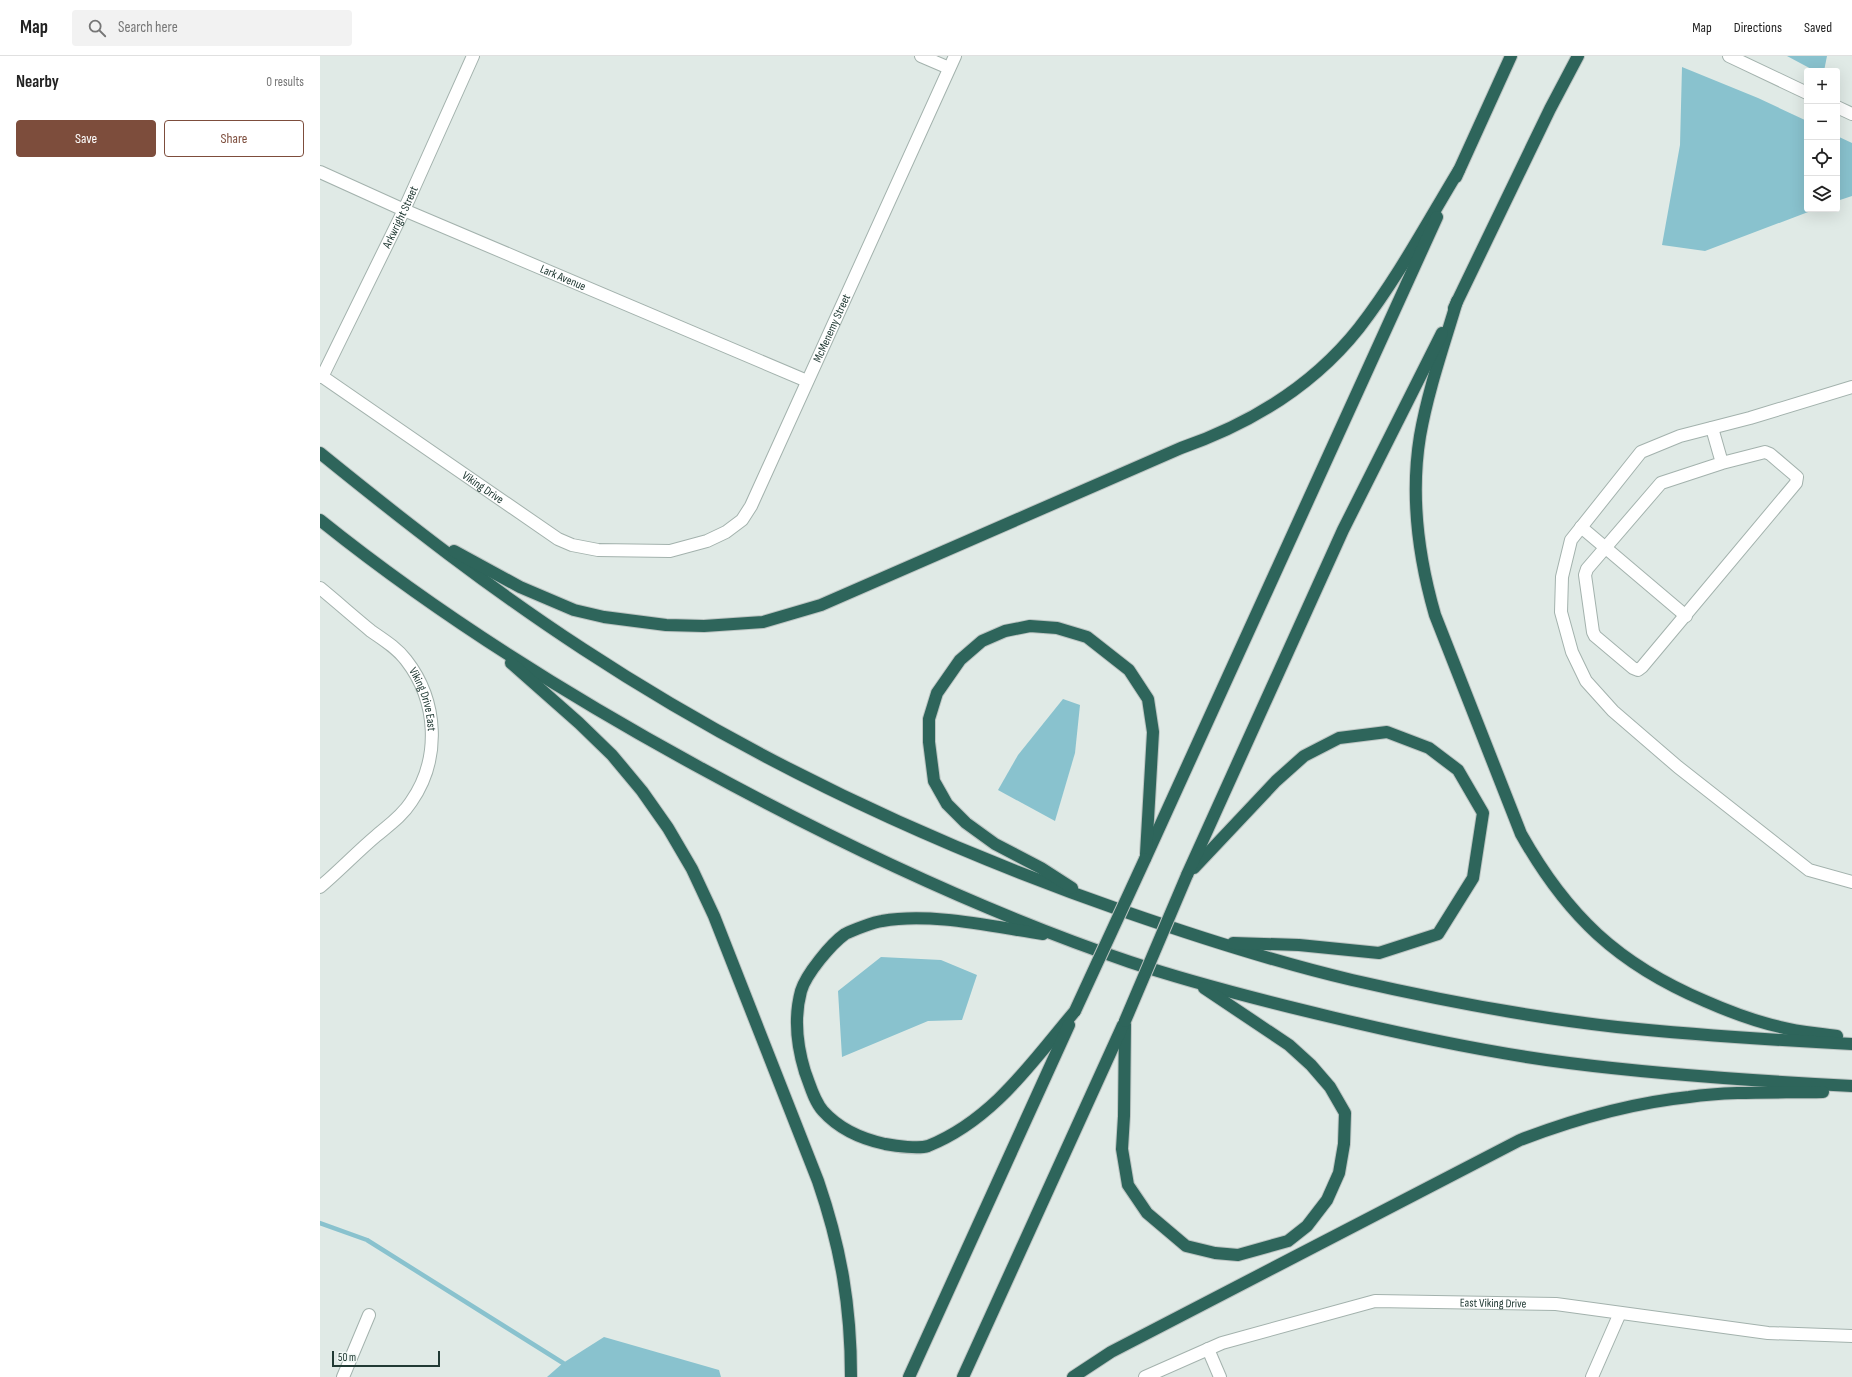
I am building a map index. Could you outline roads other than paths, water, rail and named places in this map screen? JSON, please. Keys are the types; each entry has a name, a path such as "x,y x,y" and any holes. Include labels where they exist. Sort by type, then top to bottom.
{"highway":[{"path":"909,1377 1146,854 1511,56"},
{"path":"964,1377 1124,1026 1191,870 1343,530 1457,301 1550,109 1578,56"},
{"path":"416,530 520,587 574,610 604,617 666,625 704,626 763,622 821,605 1181,448 1210,438 1239,425 1273,406 1315,373 1358,329 1381,298 1459,170"},
{"path":"1457,301 1426,408 1420,435 1416,466 1415,504 1418,542 1424,579 1435,615 1521,834 1538,864 1573,911 1598,936 1625,958 1650,975 1676,989 1741,1017 1781,1028 1852,1038"},
{"path":"320,452 416,530 522,608 586,651 652,692 777,762 885,816 946,844 1016,872 1094,901 1216,943 1352,980 1448,1000 1615,1026 1684,1033 1852,1044"},
{"path":"320,520 393,576 482,637 592,707 757,799 886,863 973,902 1062,937 1130,962 1197,983 1292,1008 1422,1038 1565,1063 1658,1074 1852,1086"},
{"path":"1094,901 1041,868 995,844 966,823 947,804 934,781 929,742 929,719 937,693 960,660 982,641 1005,631 1030,626 1057,628 1087,637 1130,670 1148,699 1153,732 1146,854"},
{"path":"482,637 579,723 612,755 646,797 668,828 692,869 714,916 818,1181 831,1220 840,1254 847,1297 851,1341 851,1377"},
{"path":"1191,870 1276,781 1298,761 1304,756 1339,738 1387,732 1429,748 1458,770 1483,813 1474,878 1438,934 1379,953 1299,945 1216,943"},
{"path":"1062,937 950,921 910,918 881,921 846,934 820,959 802,989 797,1013 798,1042 812,1092 822,1111 848,1133 895,1146 926,1146 972,1123 1002,1097 1075,1011"},
{"path":"1124,1026 1124,1116 1122,1149 1128,1185 1147,1213 1186,1246 1214,1252 1238,1255 1288,1241 1307,1226 1327,1200 1339,1173 1344,1144 1345,1113 1330,1087 1300,1055 1197,983"},
{"path":"1073,1377 1111,1352 1520,1140 1558,1125 1598,1113 1639,1104 1690,1096 1737,1093 1852,1091"}],"street":[{"name":"Arkwright Street","path":"321,376 404,210 473,56"},
{"path":"921,56 949,68"},
{"name":"McMenemy Street","path":"662,551 670,551 707,541 726,532 742,520 751,506 955,56"},
{"path":"1729,56 1804,92"},
{"path":"1840,108 1852,114"},
{"name":"Lark Avenue","path":"320,172 404,210 807,381"},
{"name":"Viking Drive","path":"321,376 558,539 572,545 598,550 662,551"},
{"path":"1852,386 1712,428 1680,436 1641,452 1571,540 1562,577 1561,612 1572,652 1586,681 1613,711 1678,767 1810,870 1852,882"},
{"path":"1712,428 1722,463"},
{"path":"1765,452 1770,454 1797,477 1796,483 1686,616 1638,670 1633,668 1595,636 1593,632 1585,576 1588,569 1661,483 1722,463 1765,452"},
{"path":"1581,527 1686,616"},
{"name":"Viking Drive East","path":"320,588 390,644 406,659 418,678 426,698 431,718 432,740 429,761 422,784 411,802 398,818 320,887"},
{"name":"East Viking Drive","path":"1145,1377 1222,1343 1375,1300 1556,1304 1768,1332 1852,1336"},
{"path":"1592,1377 1620,1313"},
{"path":"343,1377 370,1314"},
{"path":"1208,1349 1220,1377"}],"water":[{"path":"1787,56 1827,56 1825,68 1809,68"},
{"path":"1682,67 1758,98 1804,120 1804,212 1808,212 1705,251 1662,245 1680,145"},
{"path":"1840,137 1852,143 1852,196 1840,200"},
{"path":"1063,699 1080,705 1075,753 1055,821 998,790 1018,755"},
{"path":"881,957 941,960 977,975 962,1020 928,1021 842,1057 838,991"},
{"path":"604,1337 719,1370 721,1377 547,1377 563,1363"}],"waterway":[{"path":"320,1223 367,1240 563,1363"}]}
